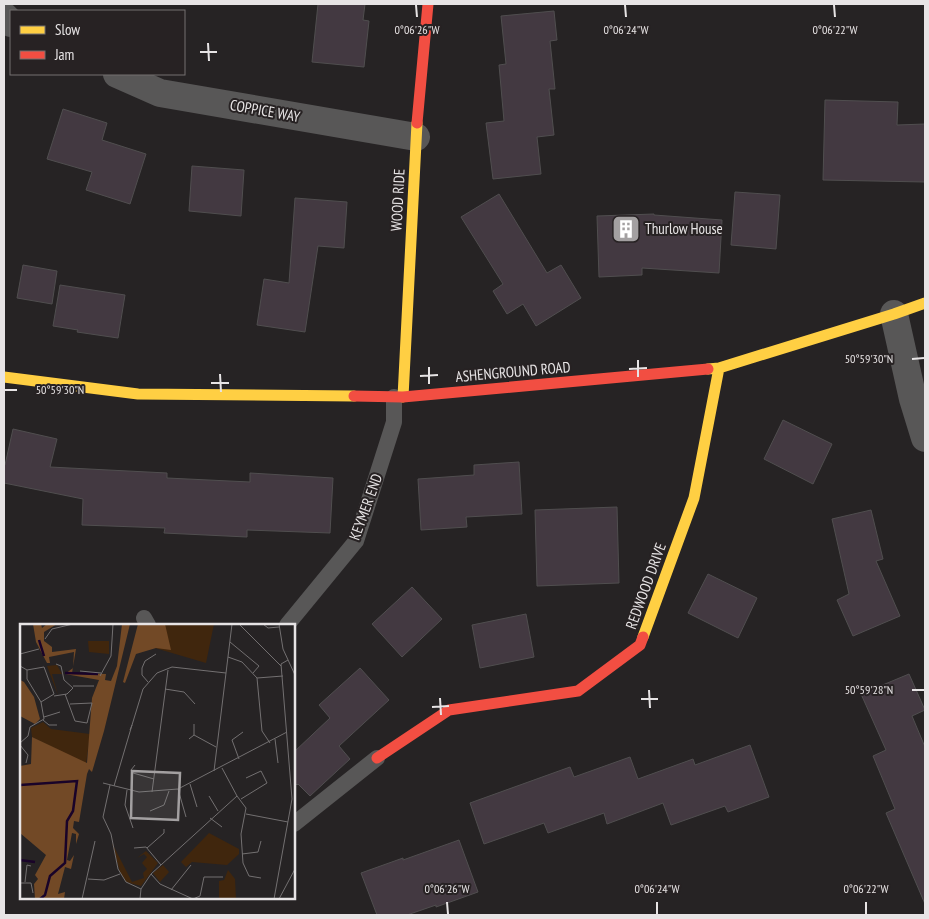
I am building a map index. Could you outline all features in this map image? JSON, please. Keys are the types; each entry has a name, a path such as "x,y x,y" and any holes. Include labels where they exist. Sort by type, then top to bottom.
{"street":[{"name":"WOOD RIDE","path":"398,397 416,137 428,4"},
{"name":"COPPICE WAY","path":"119,75 160,93 416,137"},
{"name":"ASHENGROUND ROAD","path":"4,377 138,394 398,397 719,368 925,303"},
{"path":"894,314 912,399 925,438"},
{"name":"REDWOOD DRIVE","path":"377,758 449,710 578,691 640,645 694,498 719,368"}],"lane":[{"name":"KEYMER END","path":"288,624 356,541 394,422 398,397"},
{"path":"295,823 377,758"}],"building":[{"path":"318,4 365,4 363,20 369,21 364,67 312,62"},
{"path":"554,11 557,40 550,41 555,89 549,89 554,135 537,137 541,174 493,179 486,123 504,121 499,65 506,64 501,16"},
{"path":"825,100 898,102 897,125 925,124 925,182 823,180"},
{"path":"63,109 107,123 102,140 146,154 130,204 86,190 92,172 47,159"},
{"path":"192,166 244,170 241,216 189,211"},
{"path":"735,192 780,195 776,249 731,245"},
{"path":"499,194 547,273 561,265 581,298 536,326 523,304 507,314 493,291 503,284 461,217"},
{"path":"295,198 347,202 344,248 318,246 305,332 257,325 264,279 289,283"},
{"path":"654,214 722,220 719,273 642,268 642,275 599,277 597,216"},
{"path":"23,265 57,271 52,304 17,298"},
{"path":"60,285 125,295 118,338 77,332 78,330 53,326"},
{"path":"783,420 832,444 813,484 764,459"},
{"path":"13,429 57,439 50,467 167,473 167,478 250,482 250,473 333,478 330,533 247,530 247,537 164,533 165,528 82,525 83,499 4,483 4,465"},
{"path":"519,462 522,514 466,517 467,527 421,530 418,479 474,475 474,465"},
{"path":"617,507 619,583 537,586 535,510"},
{"path":"871,510 883,559 876,561 900,616 853,636 837,600 849,594 832,519"},
{"path":"708,574 757,598 738,638 688,613"},
{"path":"412,587 442,619 402,657 372,624"},
{"path":"526,614 534,657 480,668 472,625"},
{"path":"360,668 389,700 339,746 350,759 310,796 295,783 295,751 330,718 319,705"},
{"path":"909,674 925,710 912,716 925,747 925,904 886,813 895,809 873,756 886,750 861,694"},
{"path":"750,745 769,797 728,812 725,806 671,825 663,803 607,824 604,813 548,833 544,823 484,844 470,803 570,767 574,777 630,757 638,779 693,759 695,765"},
{"path":"459,840 478,892 407,915 377,915 361,873"}],"traffic: slow":[{"path":"403,397 417,123"},
{"path":"708,369 719,368 925,303"},
{"path":"643,637 694,498 719,368"},
{"path":"4,377 138,394 354,396"}],"traffic: jam":[{"path":"417,123 428,4"},
{"path":"354,396 403,397 708,369"},
{"path":"377,758 449,710 578,691 640,645 643,637"}],"place":[{"name":"Thurlow House","path":"626,229"}]}
